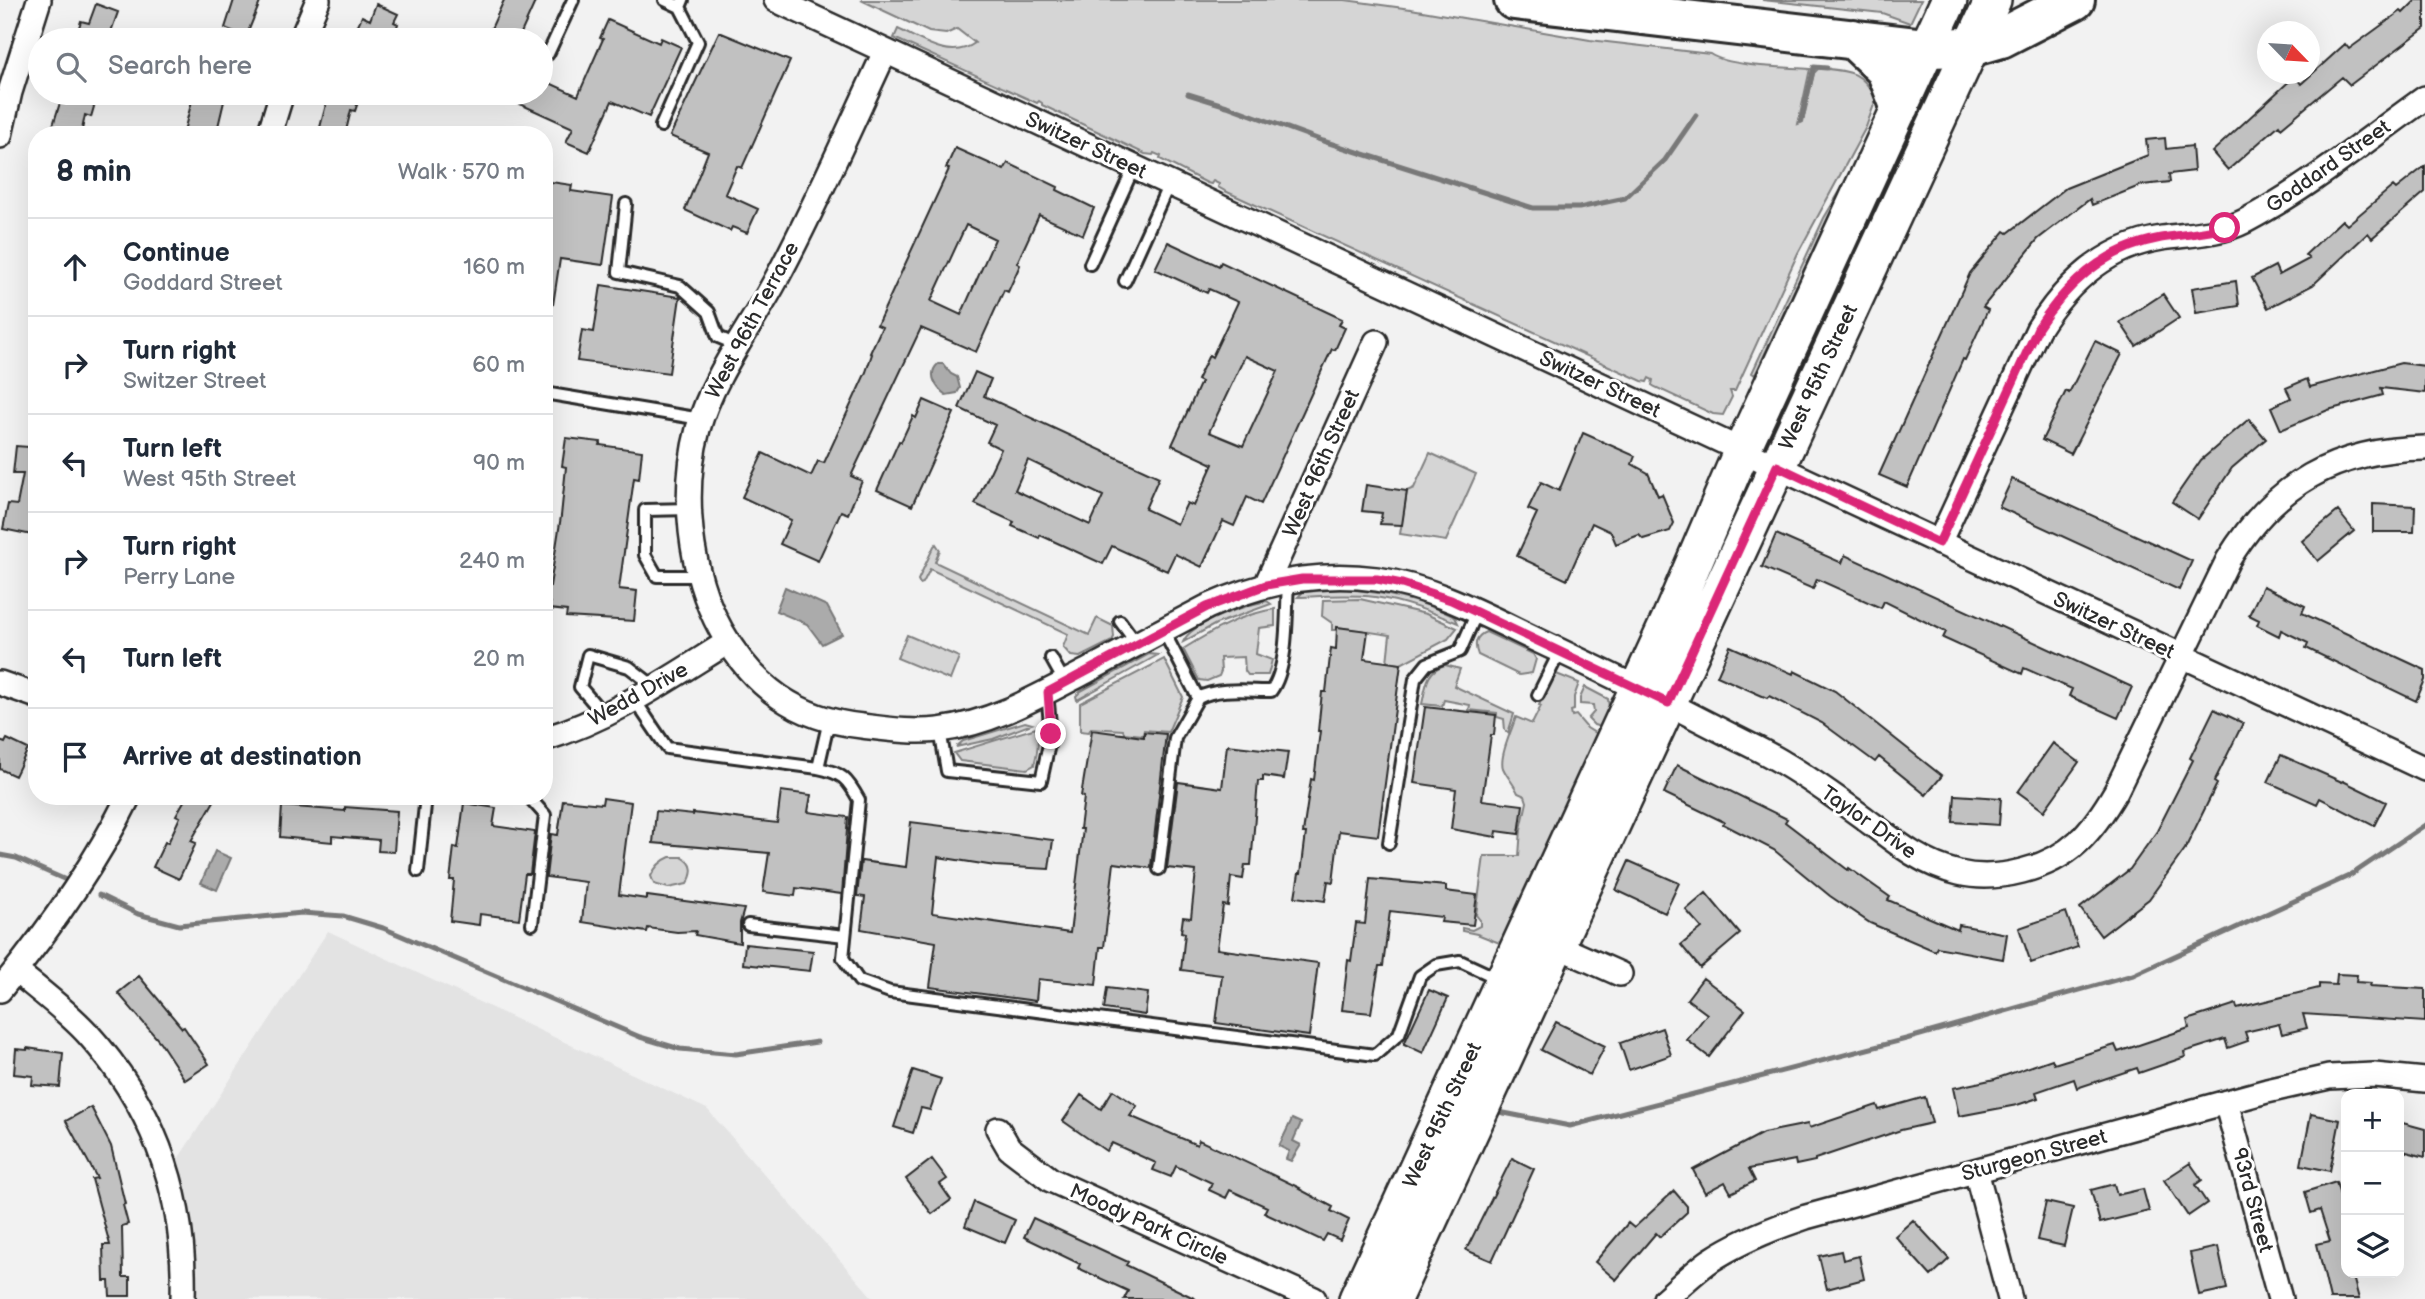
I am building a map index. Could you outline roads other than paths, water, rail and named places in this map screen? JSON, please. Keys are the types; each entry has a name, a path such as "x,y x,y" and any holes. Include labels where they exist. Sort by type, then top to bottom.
{"highway":[{"path":"1514,0 1926,48 1970,47 2001,38 2054,3"},
{"path":"1853,39 1886,70 1899,106"}],"main road":[{"name":"West 95th Street","path":"1652,695 1671,616 1742,450 1949,0"},
{"name":"West 95th Street","path":"1357,1299 1439,1160 1652,695 1777,466 1993,0"},
{"name":"West 95th Street","path":"1393,1299 1439,1160"}],"street":[{"path":"30,28 39,0"},
{"path":"306,28 318,0"},
{"name":"Switzer Street","path":"775,0 2425,769"},
{"path":"0,136 10,92 28,35"},
{"name":"West 96th Terrace","path":"885,52 788,257 720,375 701,419 690,471 693,545 703,590 728,642 738,659 765,687 782,700 829,720 898,730 940,730 981,721 1022,706 1163,630"},
{"name":"Goddard Street","path":"1939,543 2038,328 2053,304 2076,279 2103,259 2130,246 2160,238 2204,233 2242,223 2275,204 2425,98"},
{"path":"272,126 278,105"},
{"name":"West 96th Street","path":"1277,583 1376,342"},
{"name":"Taylor Drive","path":"1163,630 1216,603 1277,583 1352,577 1377,579 1426,591 1477,612 1652,695 1785,764 1841,801 1912,855 1932,865 1962,874 1989,876 2021,871 2051,860 2076,844 2099,820 2116,792 2183,657 2228,560 2266,509 2294,485 2327,466 2368,453 2425,448"},
{"name":"Wedd Drive","path":"553,735 604,715 634,699 728,642"},
{"path":"0,683 28,693"},
{"path":"0,990 84,877 124,805"},
{"path":"1541,939 1620,974"},
{"path":"16,971 87,1033 123,1078 148,1121 165,1165 179,1214 183,1299"},
{"name":"Sturgeon Street","path":"1665,1299 1709,1261 1780,1226 2226,1102 2329,1077 2374,1075 2425,1080"},
{"name":"93rd Street","path":"2226,1102 2280,1299"},
{"name":"Moody Park Circle","path":"998,1129 1009,1148 1051,1180 1314,1299"},
{"path":"1976,1171 2010,1299"}],"lane":[{"path":"553,43 573,0"},
{"path":"661,126 698,42 681,3 665,0"},
{"path":"1090,264 1134,167"},
{"path":"1125,281 1170,184"},
{"path":"626,204 619,272 680,286 709,312 718,337 738,346"},
{"path":"553,394 701,419"},
{"path":"691,509 645,510 645,555 657,576 700,576"},
{"path":"1159,869 1175,738 1198,698 1236,690 1270,691 1279,680 1286,618 1277,583"},
{"path":"1389,843 1415,679 1427,664 1460,651 1477,612"},
{"path":"1120,621 1137,644"},
{"path":"1163,630 1198,698"},
{"path":"1538,695 1560,651"},
{"path":"604,715 580,687 588,655 629,667 655,687"},
{"path":"940,730 947,772 1041,781 1051,734 1056,687 1051,658"},
{"path":"634,699 667,748 818,768 837,772 850,782 859,800 843,958 859,981 890,992 1374,1055 1399,1034 1420,976 1436,965 1460,961 1518,987"},
{"path":"818,768 829,720"},
{"path":"418,871 425,805"},
{"path":"532,924 545,815 536,805"},
{"path":"748,925 845,936"}],"waterway":[{"path":"1801,121 1814,67 1827,68"},
{"path":"1188,94 1323,141 1533,208 1579,208 1625,198 1665,160 1696,115"},
{"path":"1499,1112 1570,1126 1906,1039 2133,975 2351,875 2425,825"},
{"path":"0,855 16,858 66,880"},
{"path":"99,895 138,914 179,925 302,913 343,916 383,928 640,1037 680,1049 736,1054 817,1042"}]}
